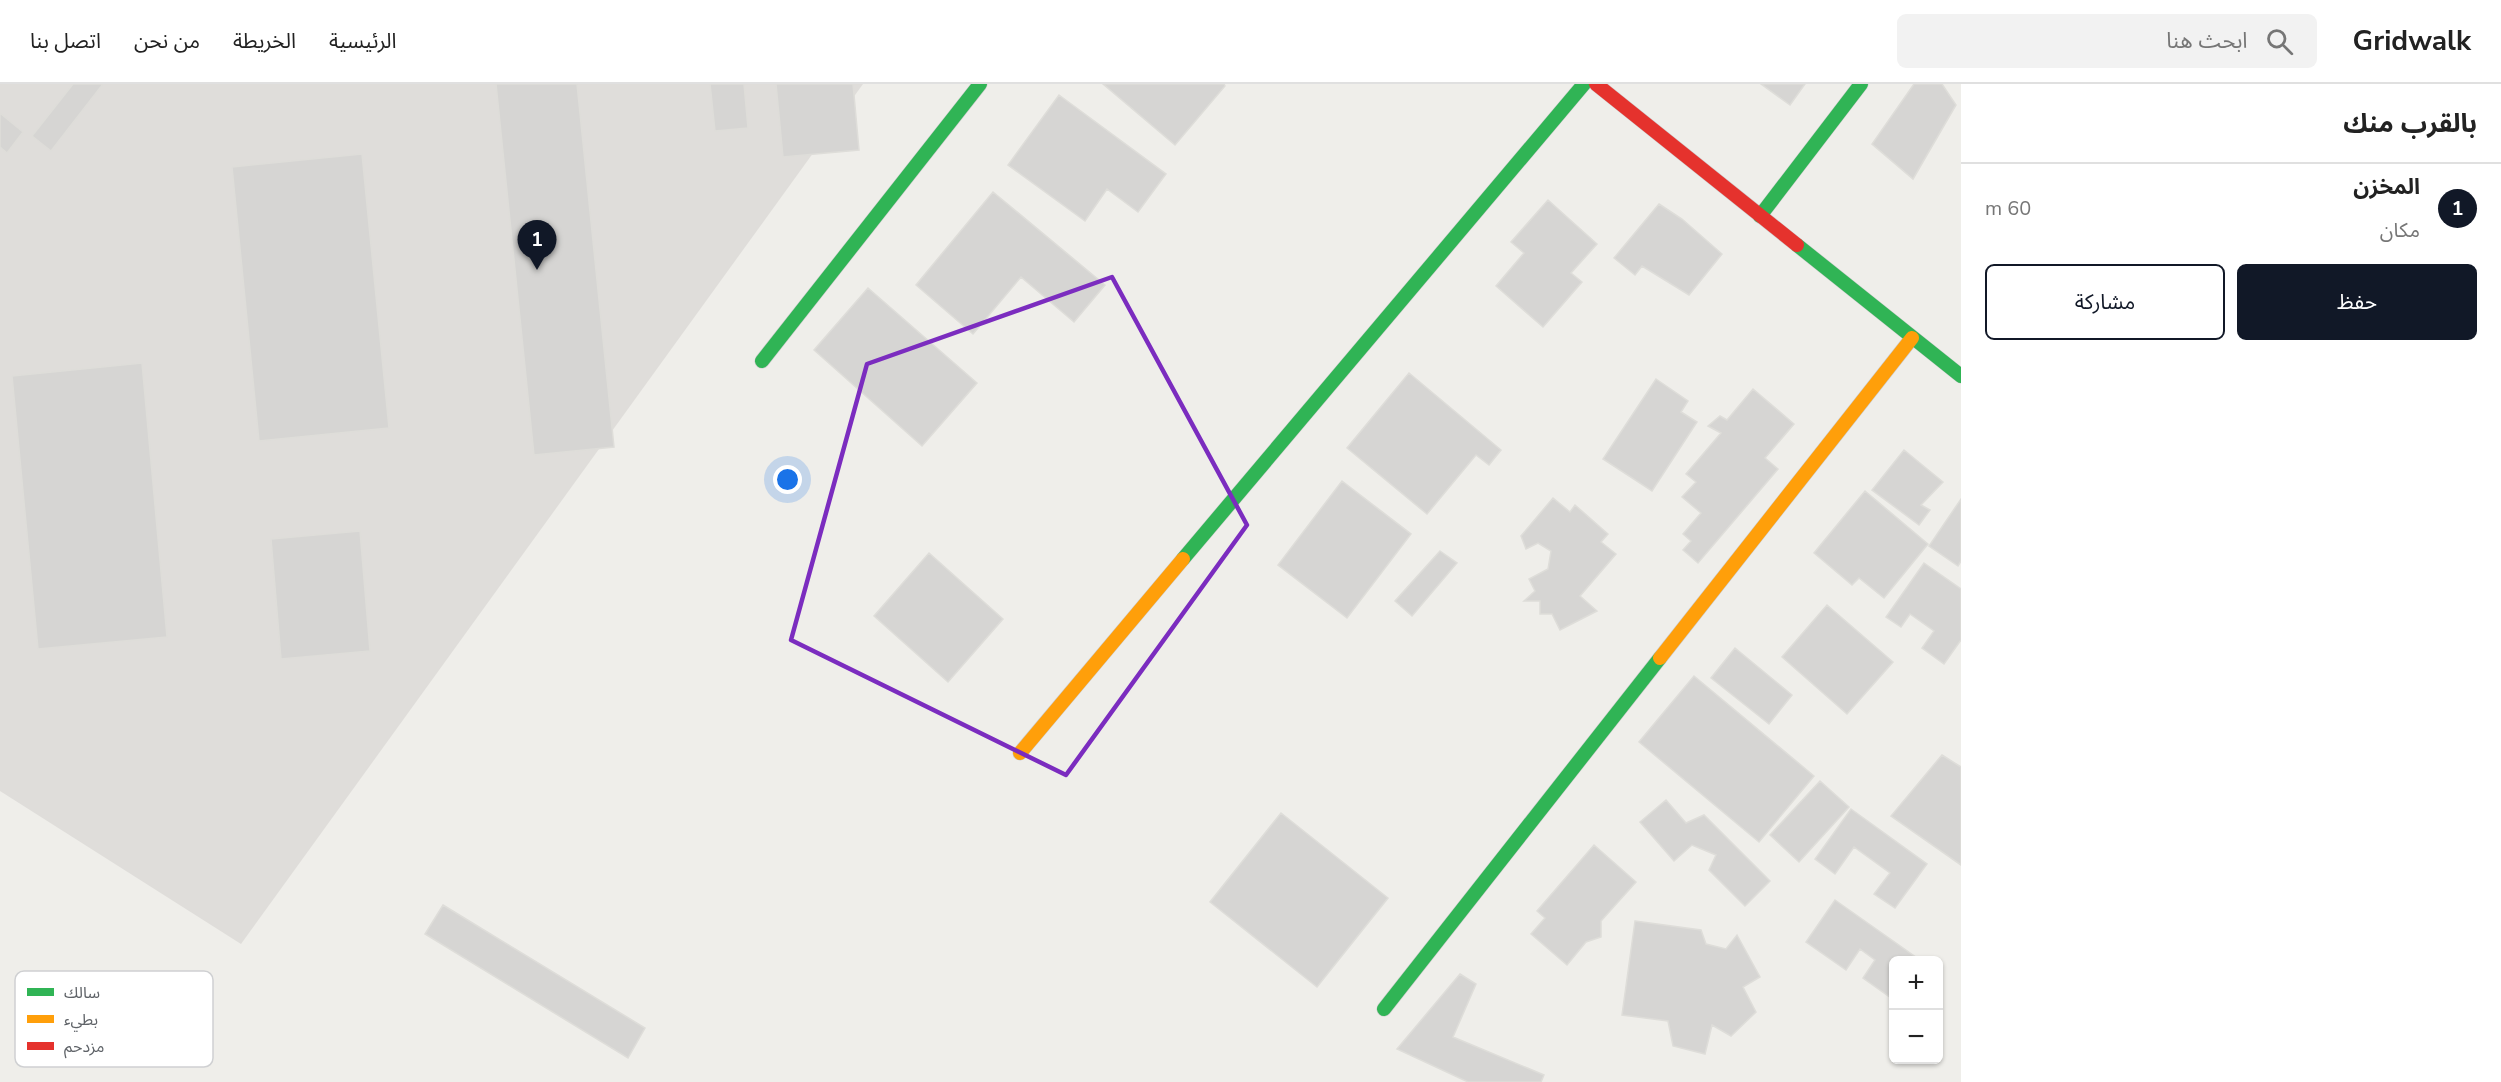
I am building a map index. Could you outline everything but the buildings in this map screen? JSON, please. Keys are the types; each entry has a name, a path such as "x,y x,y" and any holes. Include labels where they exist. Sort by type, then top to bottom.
{"street":[{"path":"762,361 980,84"},
{"path":"1020,753 1584,84"},
{"path":"1596,84 1961,375"},
{"path":"1760,216 1861,84"},
{"path":"1384,1009 1912,338"}],"highlighted area":[{"path":"1112,277 1247,525 1066,775 791,640 867,364"}],"shaded area":[{"path":"0,84 863,84 241,944 0,791"}],"traffic: fast":[{"path":"762,361 980,84"},
{"path":"1183,559 1584,84"},
{"path":"1760,216 1861,84"},
{"path":"1797,245 1961,376"},
{"path":"1384,1009 1660,658"}],"traffic: slow":[{"path":"1660,658 1912,338"},
{"path":"1020,753 1183,559"}],"traffic: jam":[{"path":"1596,84 1797,245"}],"place":[{"name":"المخزن","path":"537,270"}]}
